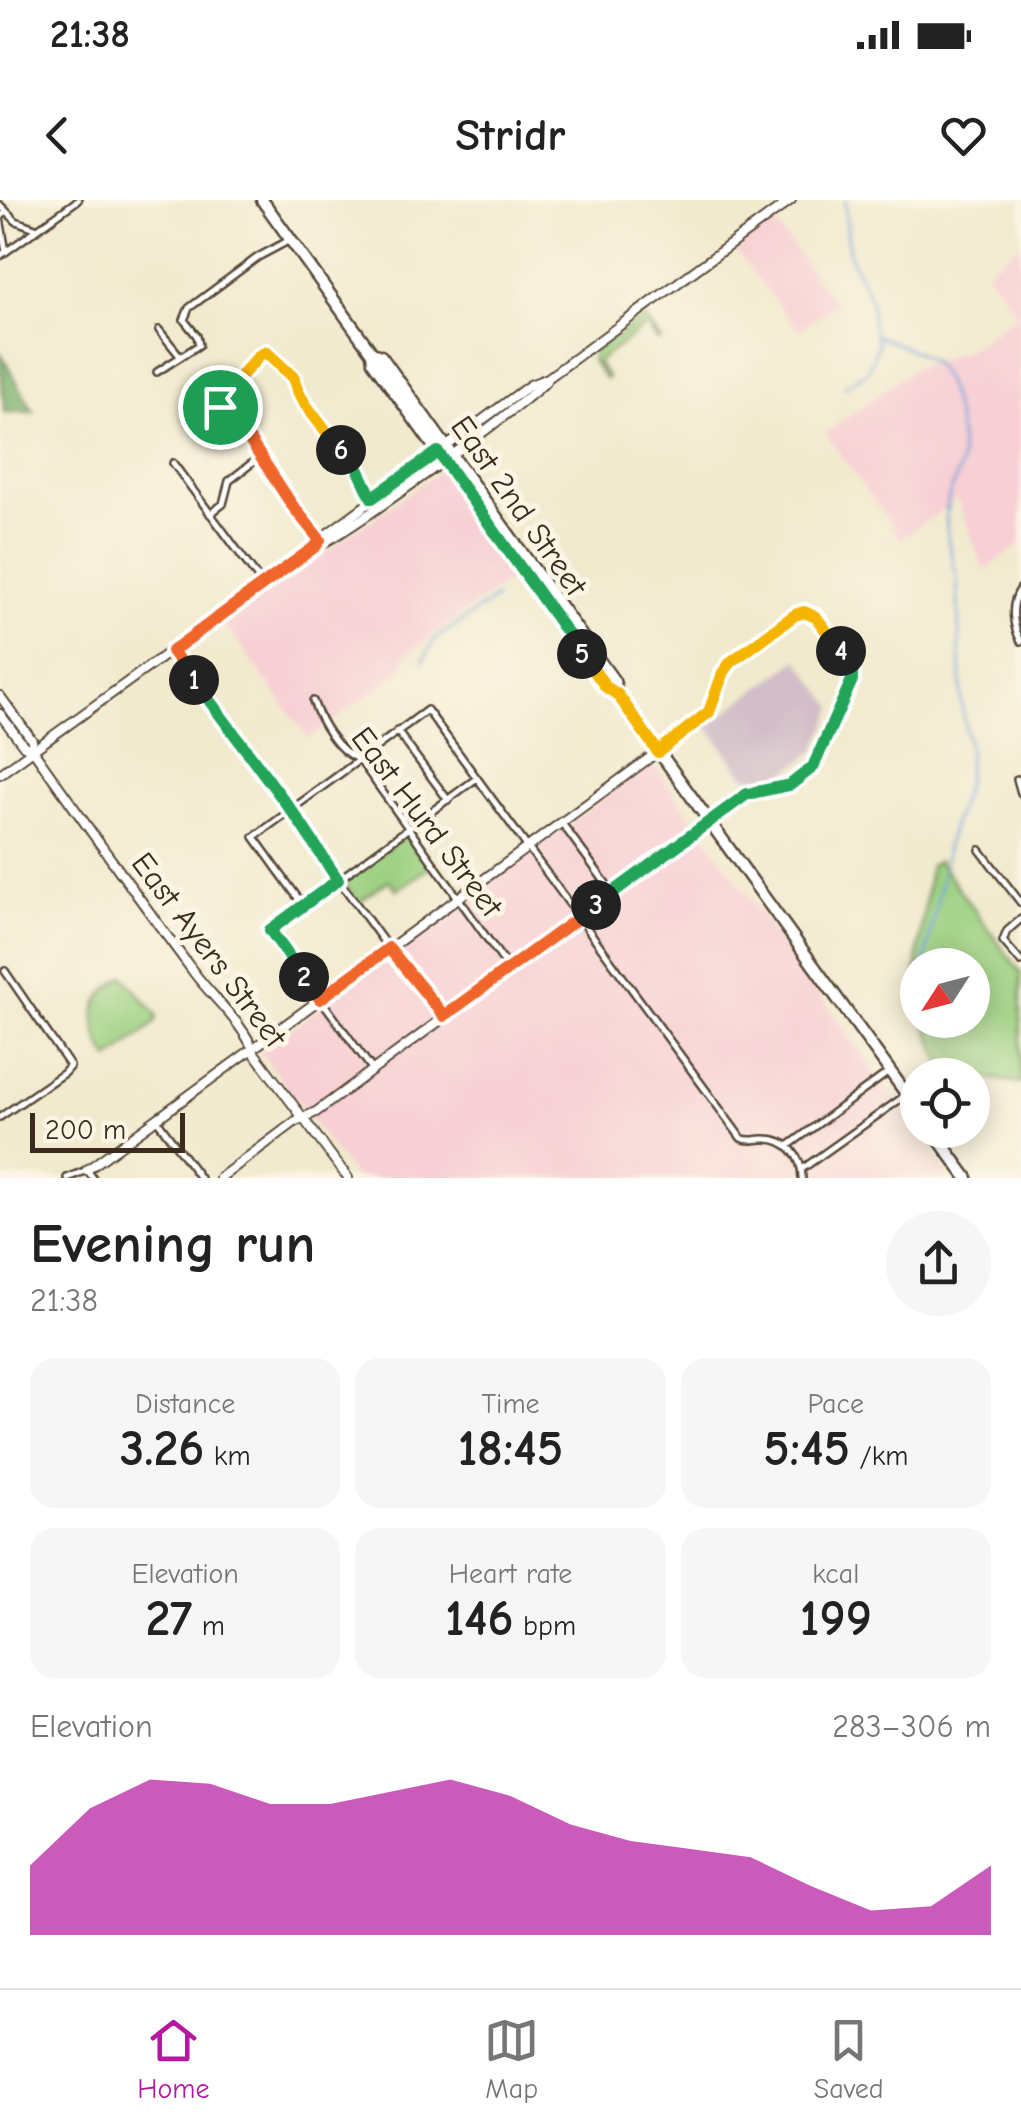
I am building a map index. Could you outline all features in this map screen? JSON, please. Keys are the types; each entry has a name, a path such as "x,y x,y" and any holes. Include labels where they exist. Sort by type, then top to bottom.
{"main road":[{"name":"East 2nd Street","path":"262,200 372,352 381,356 504,545 606,687 618,695"},
{"name":"East 2nd Street","path":"445,453 520,550 614,682 618,695 658,752 900,1086"},
{"path":"504,545 520,550"},
{"path":"575,643 599,662"},
{"path":"945,1148 967,1178"}],"street":[{"path":"3,254 78,200"},
{"path":"372,498 354,460 344,455 300,395 294,378 266,352 259,356 221,398 220,407 247,436 322,547 530,385 548,378 792,200"},
{"path":"0,205 26,226 38,229"},
{"path":"3,254 0,218 6,212"},
{"path":"158,372 199,345 184,320 189,308 258,257 290,240"},
{"path":"159,330 178,356 183,357"},
{"path":"0,774 263,586 372,498 445,453"},
{"path":"173,463 263,586"},
{"path":"210,514 224,504 229,481 252,463"},
{"path":"1021,588 1015,600 1014,622 1021,641"},
{"path":"67,1178 90,1174 252,1048 658,752 709,712 731,662 795,615 804,612 816,617 847,659 853,674 813,767 798,781 747,794 316,1112 220,1178"},
{"path":"172,651 338,880 444,1016"},
{"path":"0,696 32,740 33,750"},
{"name":"East Hurd Street","path":"313,701 340,745 349,756 359,758 509,969"},
{"path":"303,904 254,837 427,710 741,1138 748,1142 770,1139 788,1146 802,1168 802,1178"},
{"path":"0,714 24,746 33,750"},
{"path":"397,732 448,800"},
{"name":"East Ayers Street","path":"33,750 112,863 348,1178"},
{"path":"372,1069 270,930 477,778"},
{"path":"1017,779 1021,793"},
{"path":"561,822 613,892"},
{"path":"980,850 1021,904"},
{"path":"1021,919 1006,931 1003,941 1021,962"},
{"path":"0,1116 64,1074 70,1066 5,971"},
{"path":"788,1146 890,1072"},
{"path":"802,1168 900,1099"},
{"path":"157,1119 200,1178"}],"shaded area":[{"path":"774,221 835,304 798,331 735,249"},
{"path":"1021,244 1021,544 984,570 957,499 901,539 825,433 913,369 969,349 1017,314 986,270"},
{"path":"441,470 516,575 407,654 399,672 309,739 225,624"},
{"path":"798,659 834,708 816,750 782,775 744,776 707,726"},
{"path":"652,762 900,1107 900,1148 929,1148 951,1178 355,1178 260,1052"}],"green space":[{"path":"643,319 661,340 646,326 597,362 608,378 605,379 591,360 592,353"},
{"path":"0,352 34,412 4,412"},
{"path":"403,837 410,839 430,867 397,890 389,880 358,903 346,886 346,879"},
{"path":"938,861 1021,973 1021,1083 990,1079 990,1058 939,1058 931,1038 990,1038 990,948 919,948 930,866"},
{"path":"124,976 157,1015 155,1023 110,1059 98,1038 95,1013 102,995"}],"waterway":[{"path":"844,387 868,371 878,344 871,301 849,254 845,200"},
{"path":"878,336 934,364 946,384 959,430 961,459 948,501 946,524 957,576 962,706 969,749 967,781 947,844 944,868"},
{"path":"423,661 434,640 496,598"},
{"path":"928,948 943,873"}],"route":[{"path":"266,352 290,373 300,395 344,455 354,460 372,498 438,452 606,687 618,695 658,752 709,712 731,662 795,615 812,614 847,659 853,674 813,767 790,785 746,794 444,1016 389,948 320,999 270,930 338,880 297,818 172,651 320,540 247,436 220,407 221,398 266,352"}]}
